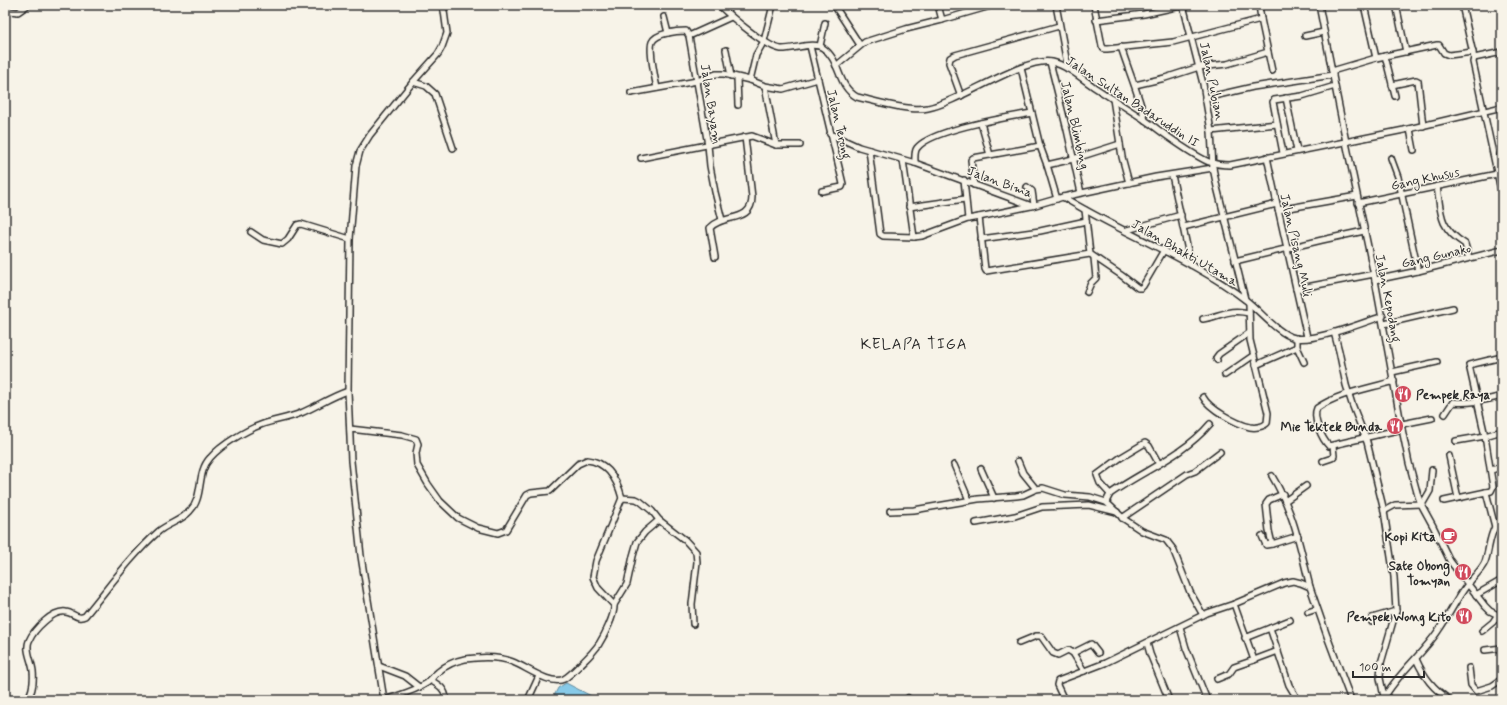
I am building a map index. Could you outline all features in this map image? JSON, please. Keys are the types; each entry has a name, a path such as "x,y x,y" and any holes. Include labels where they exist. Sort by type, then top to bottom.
{"street":[{"path":"10,11 18,12 28,5"},
{"path":"441,5 444,11 446,23 446,40 438,54 370,135 360,151 356,166 350,239 348,297 348,391 352,481 370,618 384,700 419,687 444,668 457,661 496,658 513,662 540,676 561,680 573,672 600,643 613,612 614,605 627,584 637,542 645,532 659,520"},
{"path":"719,5 731,17 764,41 777,48 783,49 820,46 825,22"},
{"path":"750,80 756,55 764,41 773,5"},
{"path":"834,5 860,45"},
{"path":"938,5 942,20"},
{"path":"836,66 865,42 994,5"},
{"path":"1056,5 1068,69"},
{"path":"1094,5 1103,47 1107,49 1152,45 1192,38 1261,19"},
{"path":"1096,20 1144,14 1184,5"},
{"name":"Jalan Pubian","path":"1184,5 1199,67 1211,131 1213,165 1217,187 1235,261 1247,301 1249,313 1249,333 1268,413 1268,420 1265,425 1250,427 1238,422 1206,403 1203,397"},
{"path":"1259,5 1272,72"},
{"name":"Jalan Kepodang","path":"1321,5 1324,32 1358,203 1383,316 1409,463 1421,504 1434,526 1450,561 1476,595 1490,611 1499,617"},
{"path":"1364,5 1376,58"},
{"path":"1401,5 1397,9 1406,52"},
{"path":"1462,5 1502,195"},
{"path":"664,17 668,33"},
{"path":"657,88 651,45 652,41 656,37 668,33 686,31 689,36 731,17"},
{"path":"961,96 949,63 950,58 955,55 1059,26"},
{"path":"1305,36 1324,32"},
{"name":"Jalan Bayam","path":"689,36 715,192 722,220"},
{"path":"1205,98 1254,87 1333,73 1376,58 1437,44 1444,53 1449,55 1473,52"},
{"name":"Jalan Terong","path":"810,46 843,184 842,187 822,191"},
{"name":"Jalan Sultan Badaruddin II","path":"820,46 828,52 846,89 857,96 918,109 927,109 940,105 1021,68 1040,62 1050,62 1068,69 1177,143 1213,165 1230,165 1283,153 1346,142 1410,129 1502,107"},
{"path":"1121,47 1135,85 1145,120"},
{"path":"726,50 731,76"},
{"path":"1135,85 1165,78 1199,67 1227,64 1268,52"},
{"path":"1474,58 1502,52"},
{"path":"1385,56 1395,96"},
{"name":"Jalan Blimbing","path":"1050,62 1081,193"},
{"path":"1021,68 1040,146 1048,165 1056,199"},
{"path":"631,93 697,81 716,74 750,80 765,86 783,89 818,79"},
{"path":"737,78 738,105"},
{"path":"1392,85 1416,80 1418,81 1423,126"},
{"path":"413,82 426,86 435,94 453,148"},
{"path":"765,86 776,145"},
{"path":"1283,153 1273,102 1275,99 1302,96 1335,86"},
{"path":"1286,98 1297,151"},
{"path":"1113,99 1120,144 1129,183"},
{"path":"915,163 916,150 927,140 981,123 1032,113"},
{"path":"981,123 990,155"},
{"path":"1211,131 1277,124"},
{"path":"1410,129 1414,150"},
{"name":"Jalan Bima","path":"830,134 868,150 915,163 1033,205 1063,197 1172,175 1213,165"},
{"path":"641,158 752,136 776,145 800,145"},
{"path":"715,257 710,228 711,226 722,220 740,217 752,206 745,137"},
{"path":"1048,165 1073,159 1120,144"},
{"path":"974,185 971,159 1040,146"},
{"path":"868,150 880,234 883,236 922,236 968,219 1033,205 1032,190 1027,187"},
{"name":"Jalan Pisang Muli","path":"1268,156 1278,210 1307,337"},
{"path":"1391,158 1397,172 1418,271"},
{"path":"903,160 914,237"},
{"name":"Gang Khusus","path":"1358,203 1497,174"},
{"path":"1172,175 1191,265"},
{"path":"964,180 968,219"},
{"path":"1437,186 1440,210 1445,226 1455,237 1465,244 1468,258"},
{"path":"1278,210 1357,196"},
{"name":"Jalan Bhakti Utama","path":"1063,197 1191,265 1247,301 1286,334 1297,338"},
{"path":"909,207 965,199"},
{"path":"1183,228 1277,204"},
{"path":"1085,210 1096,278 1091,283 1087,292"},
{"path":"1126,230 1180,215"},
{"path":"979,217 984,269 986,271 1092,256 1122,275 1138,288 1141,288 1164,250"},
{"path":"982,240 1040,231 1086,221"},
{"path":"251,232 263,240 282,244 288,239 297,225 301,224 350,239"},
{"path":"1235,261 1287,248 1364,232"},
{"name":"Gang Gunako","path":"1296,289 1418,271 1502,250"},
{"path":"1384,324 1453,308"},
{"path":"1203,319 1212,318 1225,312 1238,310 1249,313"},
{"path":"1304,362 1297,347 1297,338 1334,332 1383,316"},
{"path":"1334,332 1342,370 1365,437 1384,511 1394,577 1396,611 1381,663 1380,678 1384,699"},
{"path":"1217,360 1216,358 1219,354 1249,333"},
{"path":"1256,365 1297,347"},
{"path":"1225,375 1254,355"},
{"path":"1444,501 1486,492 1493,488 1485,436 1469,365 1502,357"},
{"path":"1392,372 1437,362"},
{"path":"1394,382 1349,394 1324,403 1317,408 1315,415 1327,445 1333,446 1432,418"},
{"path":"27,700 31,694 33,685 33,671 28,647 31,636 46,619 56,612 68,612 81,618 85,616 126,565 160,530 183,518 191,511 197,498 204,466 210,458 244,432 262,424 301,413 334,395 348,391"},
{"path":"1445,414 1453,402 1478,402 1502,396"},
{"path":"1106,502 1110,494 1173,455 1204,431 1210,424"},
{"path":"350,430 402,435 416,438 418,444 416,453 417,465 440,501 458,518 490,532 498,533 506,530 527,495 531,493 550,491 578,464 587,460 603,465 618,485 622,498 596,561 593,577 598,588 614,605"},
{"path":"1456,441 1485,436 1502,431"},
{"path":"1110,494 1100,483 1097,475 1120,458 1145,443 1159,464"},
{"path":"1323,461 1334,456 1333,446"},
{"path":"1122,518 1220,452"},
{"path":"1449,456 1458,498"},
{"path":"1018,461 1026,477 1036,489"},
{"path":"954,465 969,500"},
{"path":"1490,470 1502,467"},
{"path":"981,469 994,498"},
{"path":"1384,511 1395,505 1421,504 1428,497 1430,491 1432,470"},
{"path":"1272,476 1285,500 1293,520 1317,609 1351,700"},
{"path":"1285,500 1306,486"},
{"path":"890,511 914,510 969,500 1023,495 1036,489 1046,488 1065,495 1090,497 1106,502 1122,518 1142,531 1163,538 1169,542 1190,592 1203,615"},
{"path":"1384,699 1400,676 1416,659 1439,630 1453,605 1485,562 1495,527 1486,492"},
{"path":"1272,544 1266,504 1269,500 1282,494"},
{"path":"622,498 636,499 640,501 652,511 659,520 678,533 696,552 697,562 692,604 693,624"},
{"path":"976,523 1015,516 1042,507 1089,506 1117,512"},
{"path":"1495,527 1502,523"},
{"path":"1262,536 1266,545 1298,536"},
{"path":"1476,595 1502,580"},
{"path":"1064,700 1057,682 1060,679 1084,671 1147,644 1203,615 1284,583 1293,582 1310,587"},
{"path":"1234,604 1254,660"},
{"path":"1308,612 1317,609"},
{"path":"1372,622 1371,619 1374,617 1396,611"},
{"path":"1482,631 1499,617"},
{"path":"1245,638 1290,620"},
{"path":"1180,627 1186,648 1207,700"},
{"path":"1270,628 1289,685 1298,700"},
{"path":"1019,643 1038,635 1043,637 1053,654 1058,655 1068,650 1073,653 1084,671"},
{"path":"1073,653 1091,644 1098,653"},
{"path":"1147,644 1169,700"},
{"path":"1485,650 1502,648"},
{"path":"1217,679 1229,674 1234,667 1278,651"},
{"path":"1416,659 1428,681 1436,690 1450,700"},
{"path":"379,666 405,676 419,687"},
{"path":"1469,668 1471,685 1476,691 1492,686 1502,679"},
{"path":"528,700 540,676"},
{"path":"430,680 443,689 446,700"}],"water":[{"path":"566,683 599,700 552,700 558,688"}],"place":[{"name":"Pempek Raya","path":"1403,394"},
{"name":"Mie Tektek Bunda","path":"1395,426"},
{"name":"Kopi Kita","path":"1449,536"},
{"name":"Sate Obong Tomyan","path":"1463,572"},
{"name":"Pempek Wong Kito","path":"1464,616"}],"district":[{"name":"KELAPA TIGA","path":"914,344"}]}
